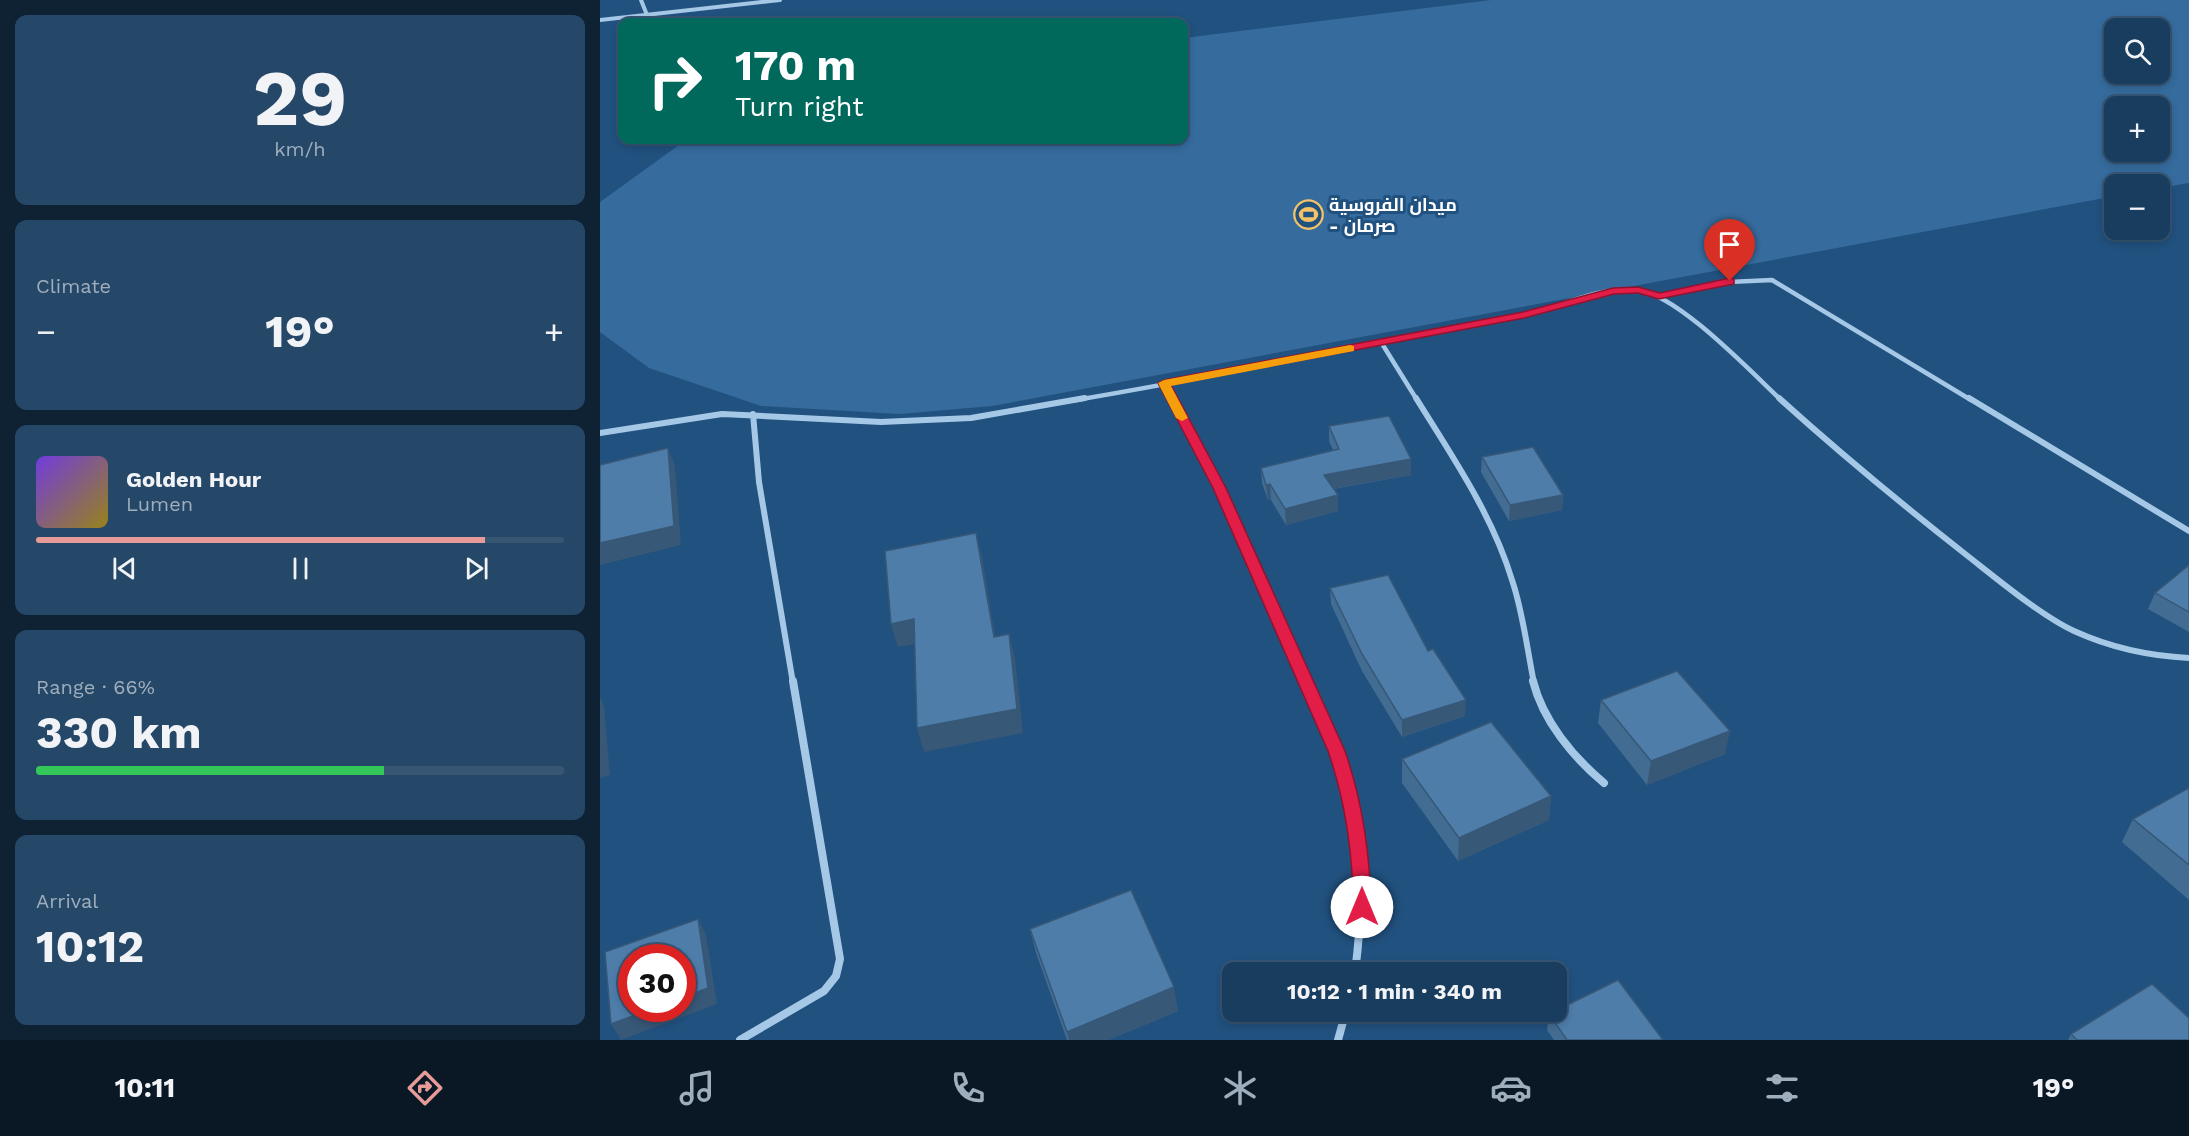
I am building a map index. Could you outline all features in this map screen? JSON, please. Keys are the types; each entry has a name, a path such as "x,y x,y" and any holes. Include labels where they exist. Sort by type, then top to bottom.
{"street":[{"path":"641,0 647,15"},
{"path":"619,18 780,0"},
{"path":"600,20 618,18"},
{"path":"1659,296 1744,279 1772,280 2189,531"},
{"path":"600,434 711,415 753,414 881,422 971,418 1524,315 1613,291 1638,290 1659,296 1721,344 1848,461 1989,572 2057,621 2079,634 2104,643 2168,657 2189,658"},
{"path":"1381,342 1464,475 1494,531 1513,581 1534,685 1549,719 1579,762 1604,783"},
{"path":"1164,383 1230,509 1328,730 1349,787 1362,866 1362,907 1356,962"},
{"path":"741,1040 824,991 836,976 840,959 759,482 753,414"},
{"path":"1338,1040 1343,1022"}],"shaded area":[{"name":"ميدان الفروسية - صرمان","path":"1491,0 2189,0 2189,183 2170,186 2170,174 2104,174 2104,198 992,406 900,414 761,406 649,368 600,332 600,202 680,144 1188,144 1188,38"}],"building":[{"path":"1389,416 1411,459 1324,475 1338,495 1285,509 1270,484 1266,485 1261,468 1339,449 1329,426"},
{"path":"1533,447 1563,495 1510,505 1482,457"},
{"path":"668,448 674,526 600,543 600,465"},
{"path":"976,533 994,637 1009,634 1017,709 917,728 914,619 891,624 885,551"},
{"path":"2189,565 2189,612 2155,593"},
{"path":"1388,575 1428,651 1433,649 1466,700 1402,720 1362,654 1330,588"},
{"path":"1677,671 1730,731 1651,761 1601,700"},
{"path":"1491,722 1551,796 1459,838 1402,759"},
{"path":"2189,788 2189,865 2133,819"},
{"path":"1131,890 1174,987 1067,1032 1030,929"},
{"path":"698,919 708,988 696,993 696,944 628,944"},
{"path":"618,947 618,1021 611,1024 605,952"},
{"path":"1618,980 1663,1040 1567,1040 1555,1022 1567,1022 1567,1005"},
{"path":"2152,984 2189,1018 2189,1040 2077,1040 2071,1034"}],"slow traffic":[{"path":"1182,418 1164,383 1350,348"}],"place":[{"name":"ميدان الفروسية - صرمان","path":"1308,214"}],"route":[{"path":"1362,907 1362,866 1357,825 1349,787 1337,751 1220,488 1164,383 1524,315 1613,291 1638,290 1659,296 1730,281"}]}
